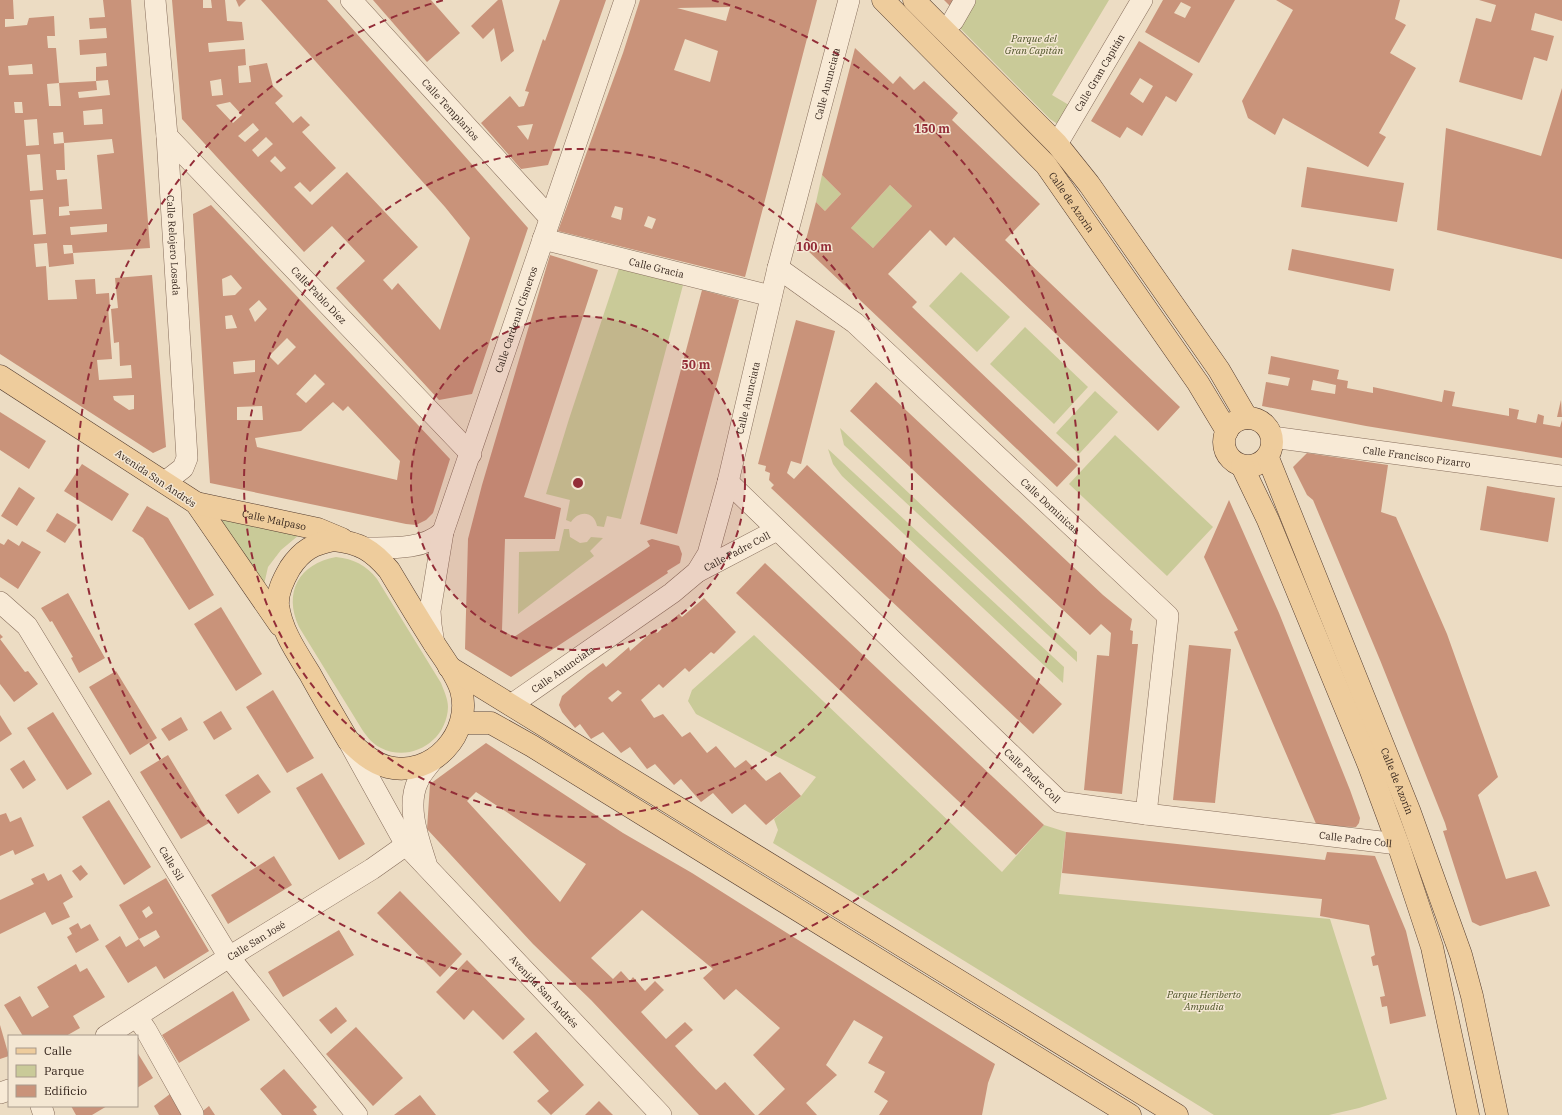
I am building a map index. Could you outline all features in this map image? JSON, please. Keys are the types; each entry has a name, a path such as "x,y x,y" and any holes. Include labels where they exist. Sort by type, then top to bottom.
{"main road":[{"name":"Calle de Azorín","path":"883,0 1046,165 1198,383 1227,431"},
{"path":"914,0 1057,144 1097,193 1219,370 1247,418"},
{"name":"Avenida San Andrés","path":"0,376 196,503 289,639"},
{"path":"1247,418 1254,418 1266,425 1270,448 1262,462 1249,467 1235,463 1226,452 1224,438 1232,425 1239,420 1247,418"},
{"name":"Calle de Azorín","path":"1270,448 1410,810 1461,955 1472,996 1497,1115"},
{"path":"1242,466 1268,520 1368,763 1398,844 1432,947 1468,1115"},
{"name":"Calle Malpaso","path":"196,503 318,529 358,545"},
{"path":"334,540 358,545 379,558 389,570 449,667 461,690 463,706 462,723 455,738 432,760 417,766 402,769 387,767 373,761 359,751 348,740 289,639 278,605 279,591 285,577 294,562 305,551 318,543 334,540"},
{"path":"449,667 1177,1115"},
{"path":"462,723 491,723 532,746 1130,1115"}],"street":[{"name":"Calle Relojero Losada","path":"155,0 167,136 187,458 183,468 165,482"},
{"name":"Calle Templarios","path":"351,0 550,218"},
{"name":"Calle Cardenal Cisneros","path":"434,644 430,611 443,532 471,454 625,0"},
{"name":"Calle Anunciata","path":"511,705 666,598 697,572 708,554 728,482 778,268 849,0"},
{"path":"952,21 966,0"},
{"name":"Calle Gran Capitán","path":"1057,144 1142,0"},
{"name":"Calle Pablo Díez","path":"167,136 471,454"},
{"name":"Calle Gracia","path":"543,239 771,296"},
{"name":"Calle Dominicas","path":"778,268 855,323 1168,616 1146,814"},
{"name":"Calle Francisco Pizarro","path":"1270,448 1562,476"},
{"name":"Calle Padre Coll","path":"728,482 1060,802 1146,814 1398,844"},
{"name":"Calle Padre Coll","path":"697,572 777,530"},
{"name":"Calle Malpaso","path":"358,545 403,547 424,544 443,532"},
{"name":"Calle Sil","path":"0,602 27,626 229,958 357,1115"},
{"name":"Avenida San Andrés","path":"348,740 406,845 661,1115"},
{"name":"Avenida San Andrés","path":"428,867 415,825 414,800 417,782 432,760"},
{"name":"Calle San José","path":"108,1035 372,869 406,845"},
{"path":"137,1017 146,1030 193,1114"}],"green space":[{"name":"Parque del Gran Capitán","path":"965,0 1109,0 1052,95 1074,108 1062,127 1050,119 953,21"},
{"path":"822,175 841,194 825,211 816,202"},
{"path":"890,185 912,206 873,248 851,228"},
{"path":"619,268 683,285 621,519 607,516 604,527 597,526 593,517 586,514 578,515 571,522 566,520 570,500 546,494"},
{"path":"961,272 1010,317 977,352 929,306"},
{"path":"1025,327 1088,387 1054,424 990,364"},
{"path":"1095,391 1118,412 1079,454 1056,433"},
{"path":"840,428 1077,652 1077,662 844,445"},
{"path":"1115,435 1213,527 1167,576 1069,484"},
{"path":"828,449 1064,667 1063,683 842,476 833,464"},
{"path":"224,519 299,535 281,550 268,567 263,589 220,523"},
{"path":"564,529 569,529 570,537 580,543 587,542 591,537 603,538 590,551 594,556 518,614 519,552 559,551"},
{"path":"336,557 348,559 364,566 377,579 441,683 446,695 448,707 446,719 441,730 434,739 415,751 404,753 392,752 373,743 363,731 299,627 294,614 293,602 294,591 298,582 304,573 312,566"},
{"name":"Parque Heriberto Ampudia","path":"754,635 1002,872 1044,825 1066,832 1059,894 1330,919 1387,1099 1359,1108 1329,1115 1214,1115 773,843 778,830 774,819 801,796 816,777 696,714 688,701 692,690"}],"building":[{"path":"0,0 13,0 14,19 5,19 5,27 27,25 29,18 54,16 55,36 47,36 48,48 56,48 59,83 96,81 96,67 107,66 106,53 80,55 79,40 107,38 106,28 90,29 89,18 105,17 103,0 131,0 150,248 73,253 74,264 49,267 47,243 34,244 36,267 46,266 48,300 77,299 75,280 95,279 96,294 109,293 110,308 108,308 112,359 97,360 99,380 132,378 131,365 120,366 119,342 114,343 111,309 118,308 115,278 152,275 166,447 153,453 0,354","holes":["32,64 33,74 9,75 8,66","108,80 110,95 79,98 78,92 97,90 96,81","59,83 61,106 49,106 47,84","14,102 22,102 23,113 15,113","102,109 103,124 84,125 83,111","37,119 39,145 26,146 24,120","63,132 64,143 54,144 53,133","112,139 114,153 97,155 102,209 69,211 70,215 59,216 59,207 69,206 67,179 57,180 56,170 65,170 64,143","40,154 43,190 30,191 27,155","43,199 46,234 33,235 30,200","107,224 107,232 71,235 70,227","63,245 72,245 73,253 64,254","134,395 134,409 129,410 114,400 113,396"]},
{"path":"172,0 203,0 203,8 212,8 211,0 225,0 227,21 242,22 244,40 208,43 209,52 245,49 246,65 238,66 239,83 251,82 249,66 267,63 273,86 283,96 275,103 293,123 301,116 310,125 302,132 336,168 310,192 300,182 294,187 312,205 347,172 418,247 383,280 392,290 398,283 440,330 470,238 445,207 261,0 327,0 528,228 472,394 439,400 336,288 365,261 332,226 304,252 182,119","holes":["221,79 223,95 212,96 210,81","230,102 242,115 233,123 216,105","253,123 259,130 245,142 238,136","266,137 273,144 258,157 252,150","275,156 286,168 281,172 270,161"]},
{"path":"236,0 246,0 239,7"},
{"path":"373,0 431,0 460,33 427,62"},
{"path":"498,0 502,0 514,51 501,62 494,28 483,39 471,26"},
{"path":"560,0 606,0 548,165 521,169 481,123 510,96 519,107 524,106 529,92 525,91 543,39 545,41","holes":["533,124 528,140 517,126"]},
{"path":"640,0 817,0 745,277 558,231 623,53","holes":["730,7 726,21 677,8","685,39 718,51 710,82 674,70","615,206 623,208 621,220 611,217","648,216 656,219 652,229 644,226"]},
{"path":"944,0 955,0 951,7"},
{"path":"1163,0 1235,0 1199,63 1145,32","holes":["1181,2 1191,7 1185,18 1174,13"]},
{"path":"1276,0 1400,0 1395,19 1406,25 1390,53 1416,68 1379,133 1386,137 1368,167 1283,118 1275,135 1248,118 1242,101 1293,10"},
{"path":"1479,0 1562,0 1562,21 1535,13 1531,30 1554,36 1547,61 1534,57 1522,100 1459,82 1476,18 1491,22 1496,5"},
{"path":"1139,41 1193,74 1176,102 1166,96 1142,136 1127,127 1120,138 1091,121","holes":["1140,78 1153,86 1143,103 1130,94"]},
{"path":"855,48 893,84 900,76 914,90 924,81 958,113 952,120 1040,204 1005,240 1180,407 1158,431 954,237 946,246 930,230 888,274 917,302 912,307 1078,465 1057,487 804,247 816,202 825,211 841,194 822,175","holes":["890,185 912,206 873,248 851,228"]},
{"path":"1562,88 1562,259 1437,230 1446,128 1541,156"},
{"path":"1307,167 1404,183 1397,222 1301,207"},
{"path":"211,205 450,459 433,513 426,520 416,525 406,524 210,483 193,214","holes":["231,275 242,288 235,295 223,296 222,279","259,300 267,309 255,322 249,309","232,315 237,328 226,329 225,316","287,338 296,347 278,365 269,356","255,360 255,372 234,374 233,362","315,374 325,384 306,403 296,394","333,402 343,411 348,406 400,461 397,480 257,447 255,438 301,431","262,406 263,420 237,420 237,407"]},
{"path":"1292,249 1394,269 1390,291 1288,270"},
{"path":"550,255 598,270 524,497 561,508 555,539 505,539 502,630 514,637 650,546 647,541 652,539 679,546 682,554 680,563 667,571 668,573 511,677 465,649 468,539 482,485"},
{"path":"702,290 739,300 677,534 640,524"},
{"path":"796,320 835,331 801,464 791,461 787,473 794,479 807,465 1062,704 1033,734 771,488 774,485 769,480 770,473 765,471 766,466 758,464"},
{"path":"1271,356 1339,370 1337,379 1348,381 1347,388 1373,393 1373,387 1442,402 1444,390 1455,392 1452,406 1509,416 1509,408 1519,410 1517,419 1536,423 1538,414 1544,416 1543,424 1560,427 1562,420 1562,458 1366,426 1262,406 1266,382 1288,386 1290,378 1268,374","holes":["1313,380 1336,385 1335,394 1311,390"]},
{"path":"876,382 1103,595 1132,619 1130,630 1133,631 1132,644 1138,644 1122,794 1084,790 1097,655 1109,656 1111,633 1101,624 1090,635 850,411"},
{"path":"1561,400 1562,417 1557,417"},
{"path":"0,412 46,441 29,469 0,450"},
{"path":"1307,453 1388,465 1381,512 1396,517 1447,634 1498,777 1478,795 1506,879 1536,871 1550,906 1480,926 1472,922 1443,831 1447,830 1445,823 1380,660 1313,500 1307,495 1293,467"},
{"path":"82,464 129,494 112,521 64,491"},
{"path":"1487,486 1555,498 1548,542 1480,530"},
{"path":"19,487 35,498 17,526 1,516"},
{"path":"1229,500 1279,613 1350,790 1360,818 1356,827 1317,826 1234,632 1238,630 1204,557"},
{"path":"147,506 168,518 214,595 189,610 143,538 132,531"},
{"path":"57,513 77,525 65,543 46,531"},
{"path":"8,539 19,546 22,541 41,552 18,589 0,577 0,543 4,545"},
{"path":"765,563 1044,825 1016,855 736,593"},
{"path":"68,593 105,658 79,673 71,658 73,657 52,621 50,622 41,608"},
{"path":"704,598 736,632 714,654 711,652 689,672 685,668 663,688 659,684 641,700 654,718 663,714 682,737 690,732 707,753 716,746 735,768 746,760 766,781 780,772 801,796 766,825 745,804 732,814 713,793 701,802 681,779 674,785 655,764 647,769 630,747 621,753 603,732 591,739 580,724 575,728 562,712 559,705 562,696 603,663 606,667 629,647 630,651 654,630 657,633 679,614 682,617","holes":["618,690 622,693 612,702 608,698"]},
{"path":"221,607 262,674 236,691 194,624"},
{"path":"0,639 25,672 28,671 38,684 14,702 0,684"},
{"path":"1189,645 1231,649 1215,803 1173,800"},
{"path":"116,671 157,738 130,755 89,687"},
{"path":"273,690 314,758 287,773 246,707"},
{"path":"221,711 232,729 214,740 203,722"},
{"path":"53,712 92,774 67,790 27,728"},
{"path":"0,715 12,734 0,742"},
{"path":"181,717 188,730 169,741 161,729"},
{"path":"486,743 623,833 692,873 995,1064 988,1083 982,1115 879,1115 888,1101 874,1092 885,1072 868,1063 883,1037 854,1020 826,1065 837,1075 806,1103 817,1115 758,1115 785,1089 753,1055 780,1028 736,989 724,1000 703,978 713,969 642,910 591,958 613,979 621,971 630,981 633,977 645,991 655,981 664,990 641,1012 666,1039 685,1022 693,1030 675,1046 716,1090 725,1082 755,1115 699,1115 591,1000 533,944 427,829 430,784","holes":["476,792 586,864 560,902 467,801"]},
{"path":"168,755 209,823 181,839 140,772"},
{"path":"24,760 36,780 23,789 10,769"},
{"path":"322,773 365,844 339,860 296,788"},
{"path":"258,774 271,792 238,814 225,795"},
{"path":"109,800 151,867 124,885 82,817"},
{"path":"6,813 10,822 21,817 34,846 15,855 13,850 0,856 0,815"},
{"path":"1066,832 1325,860 1327,852 1375,856 1406,931 1426,1016 1390,1024 1387,1006 1382,1007 1380,997 1385,996 1378,965 1373,966 1371,957 1375,955 1369,925 1320,916 1322,899 1062,873"},
{"path":"274,856 292,885 228,924 211,895"},
{"path":"81,865 88,874 80,881 72,871"},
{"path":"44,873 48,881 61,874 73,897 63,903 70,917 52,925 45,912 0,934 0,900 34,884 31,879"},
{"path":"166,878 209,951 164,979 156,966 128,983 105,946 120,936 126,947 139,939 119,905","holes":["149,906 153,913 146,918 142,911","156,930 160,937 144,947 139,939"]},
{"path":"400,891 462,954 440,977 377,913"},
{"path":"78,923 81,929 90,924 99,940 76,953 67,937 72,934 69,928"},
{"path":"339,930 354,955 283,997 268,972"},
{"path":"467,960 525,1019 503,1040 473,1010 464,1020 436,992"},
{"path":"76,964 80,972 87,968 105,997 73,1016 80,1028 68,1035 22,1035 4,1005 20,996 32,1017 49,1007 37,987"},
{"path":"233,991 250,1020 179,1063 162,1035"},
{"path":"336,1007 347,1021 331,1034 319,1020"},
{"path":"0,1025 8,1056 0,1059"},
{"path":"356,1027 403,1078 373,1106 326,1054"},
{"path":"536,1032 584,1085 551,1115 537,1101 549,1091 513,1052"},
{"path":"138,1054 153,1078 138,1087"},
{"path":"284,1069 317,1107 313,1110 317,1115 282,1115 260,1089"},
{"path":"174,1091 188,1115 159,1115 154,1106"},
{"path":"420,1095 436,1115 394,1115"},
{"path":"599,1101 613,1115 585,1115"},
{"path":"209,1106 215,1115 199,1114"},
{"path":"72,1107 105,1107 92,1115 76,1115"}]}
